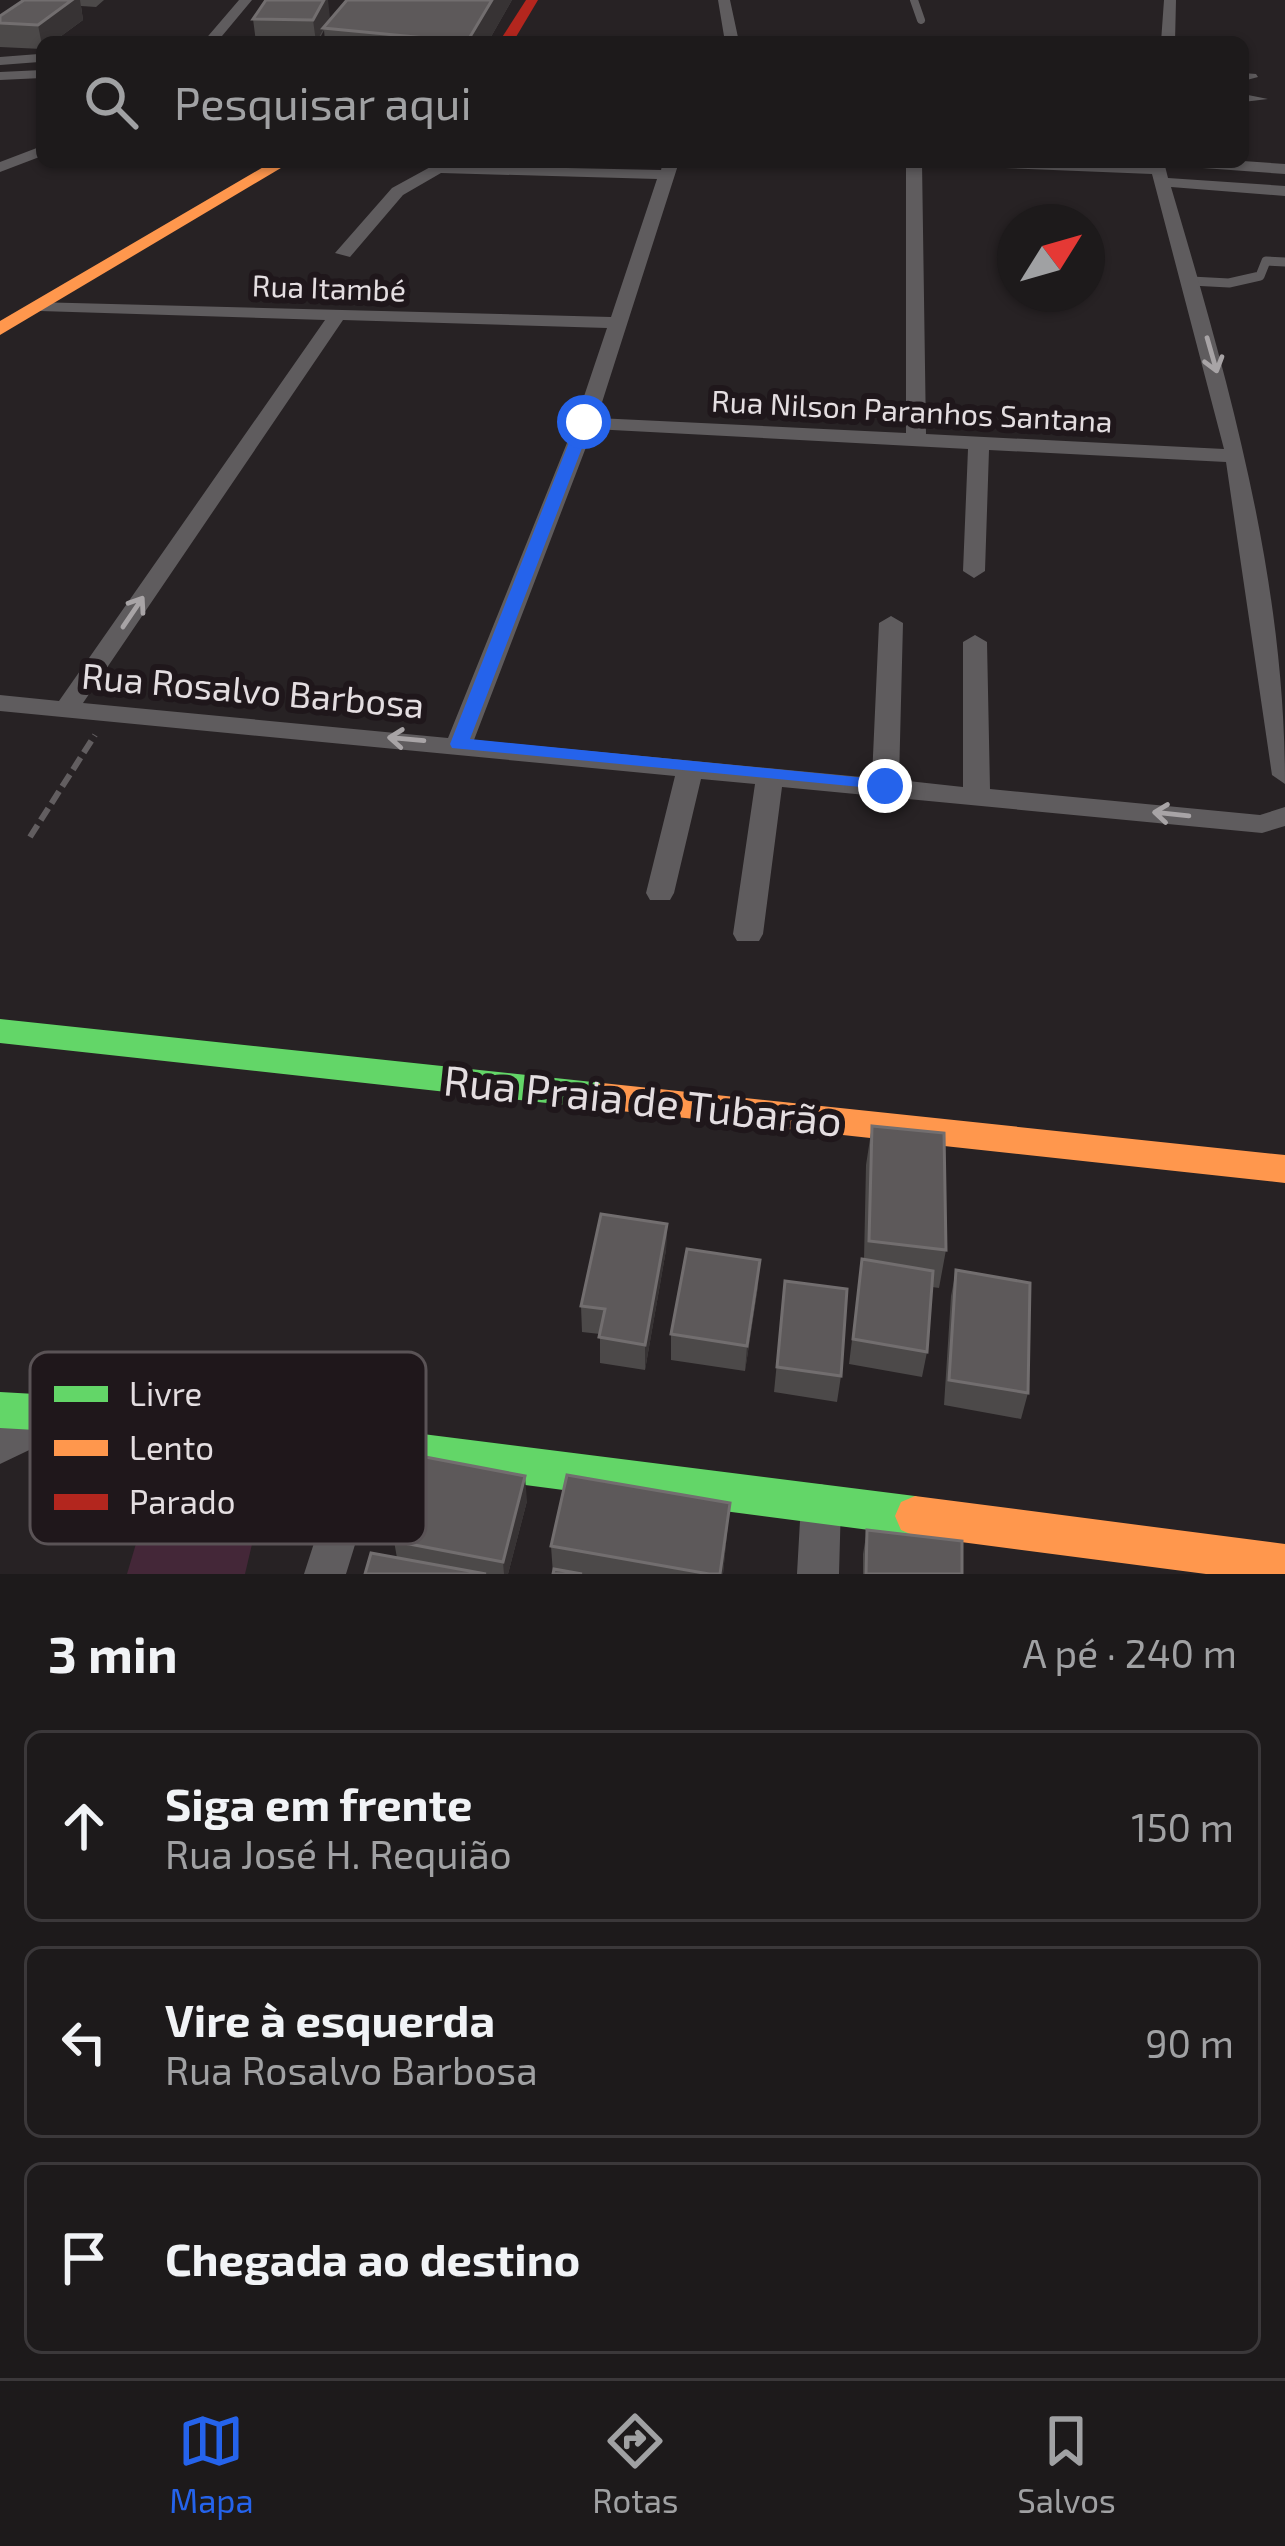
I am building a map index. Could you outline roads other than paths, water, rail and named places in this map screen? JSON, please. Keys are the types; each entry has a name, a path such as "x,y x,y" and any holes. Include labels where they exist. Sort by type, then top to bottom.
{"street":[{"path":"215,36 246,0"},
{"path":"510,36 532,0"},
{"path":"724,0 731,36"},
{"path":"1168,36 1170,0"},
{"path":"0,76 36,67"},
{"path":"1249,98 1261,99"},
{"path":"0,167 36,153"},
{"path":"1249,166 1285,169"},
{"path":"0,329 273,168"},
{"path":"344,253 380,208 425,172 439,168 669,169 584,422 459,744"},
{"path":"914,168 916,442"},
{"path":"1099,168 1159,171 1285,191"},
{"path":"1159,171 1236,456 1281,723 1285,776"},
{"name":"Rua Itambé","path":"40,306 616,323"},
{"path":"67,709 335,318"},
{"name":"Rua Nilson Paranhos Santana","path":"584,422 1236,456"},
{"path":"974,571 979,444"},
{"path":"885,786 891,623"},
{"path":"975,642 977,794"},
{"name":"Rua Rosalvo Barbosa","path":"0,704 459,744 1262,824 1285,816"},
{"path":"660,893 690,769"},
{"path":"748,934 770,776"},
{"name":"Rua Praia de Tubarão","path":"0,1031 1285,1169"},
{"path":"0,1411 30,1411"},
{"path":"0,1446 30,1430"},
{"path":"426,1452 1285,1564"},
{"path":"818,1574 821,1503"},
{"path":"326,1574 335,1544"}],"lane":[{"path":"914,0 921,20"},
{"path":"0,61 36,66"},
{"path":"1191,281 1242,281 1260,276 1261,263 1285,262"}]}
